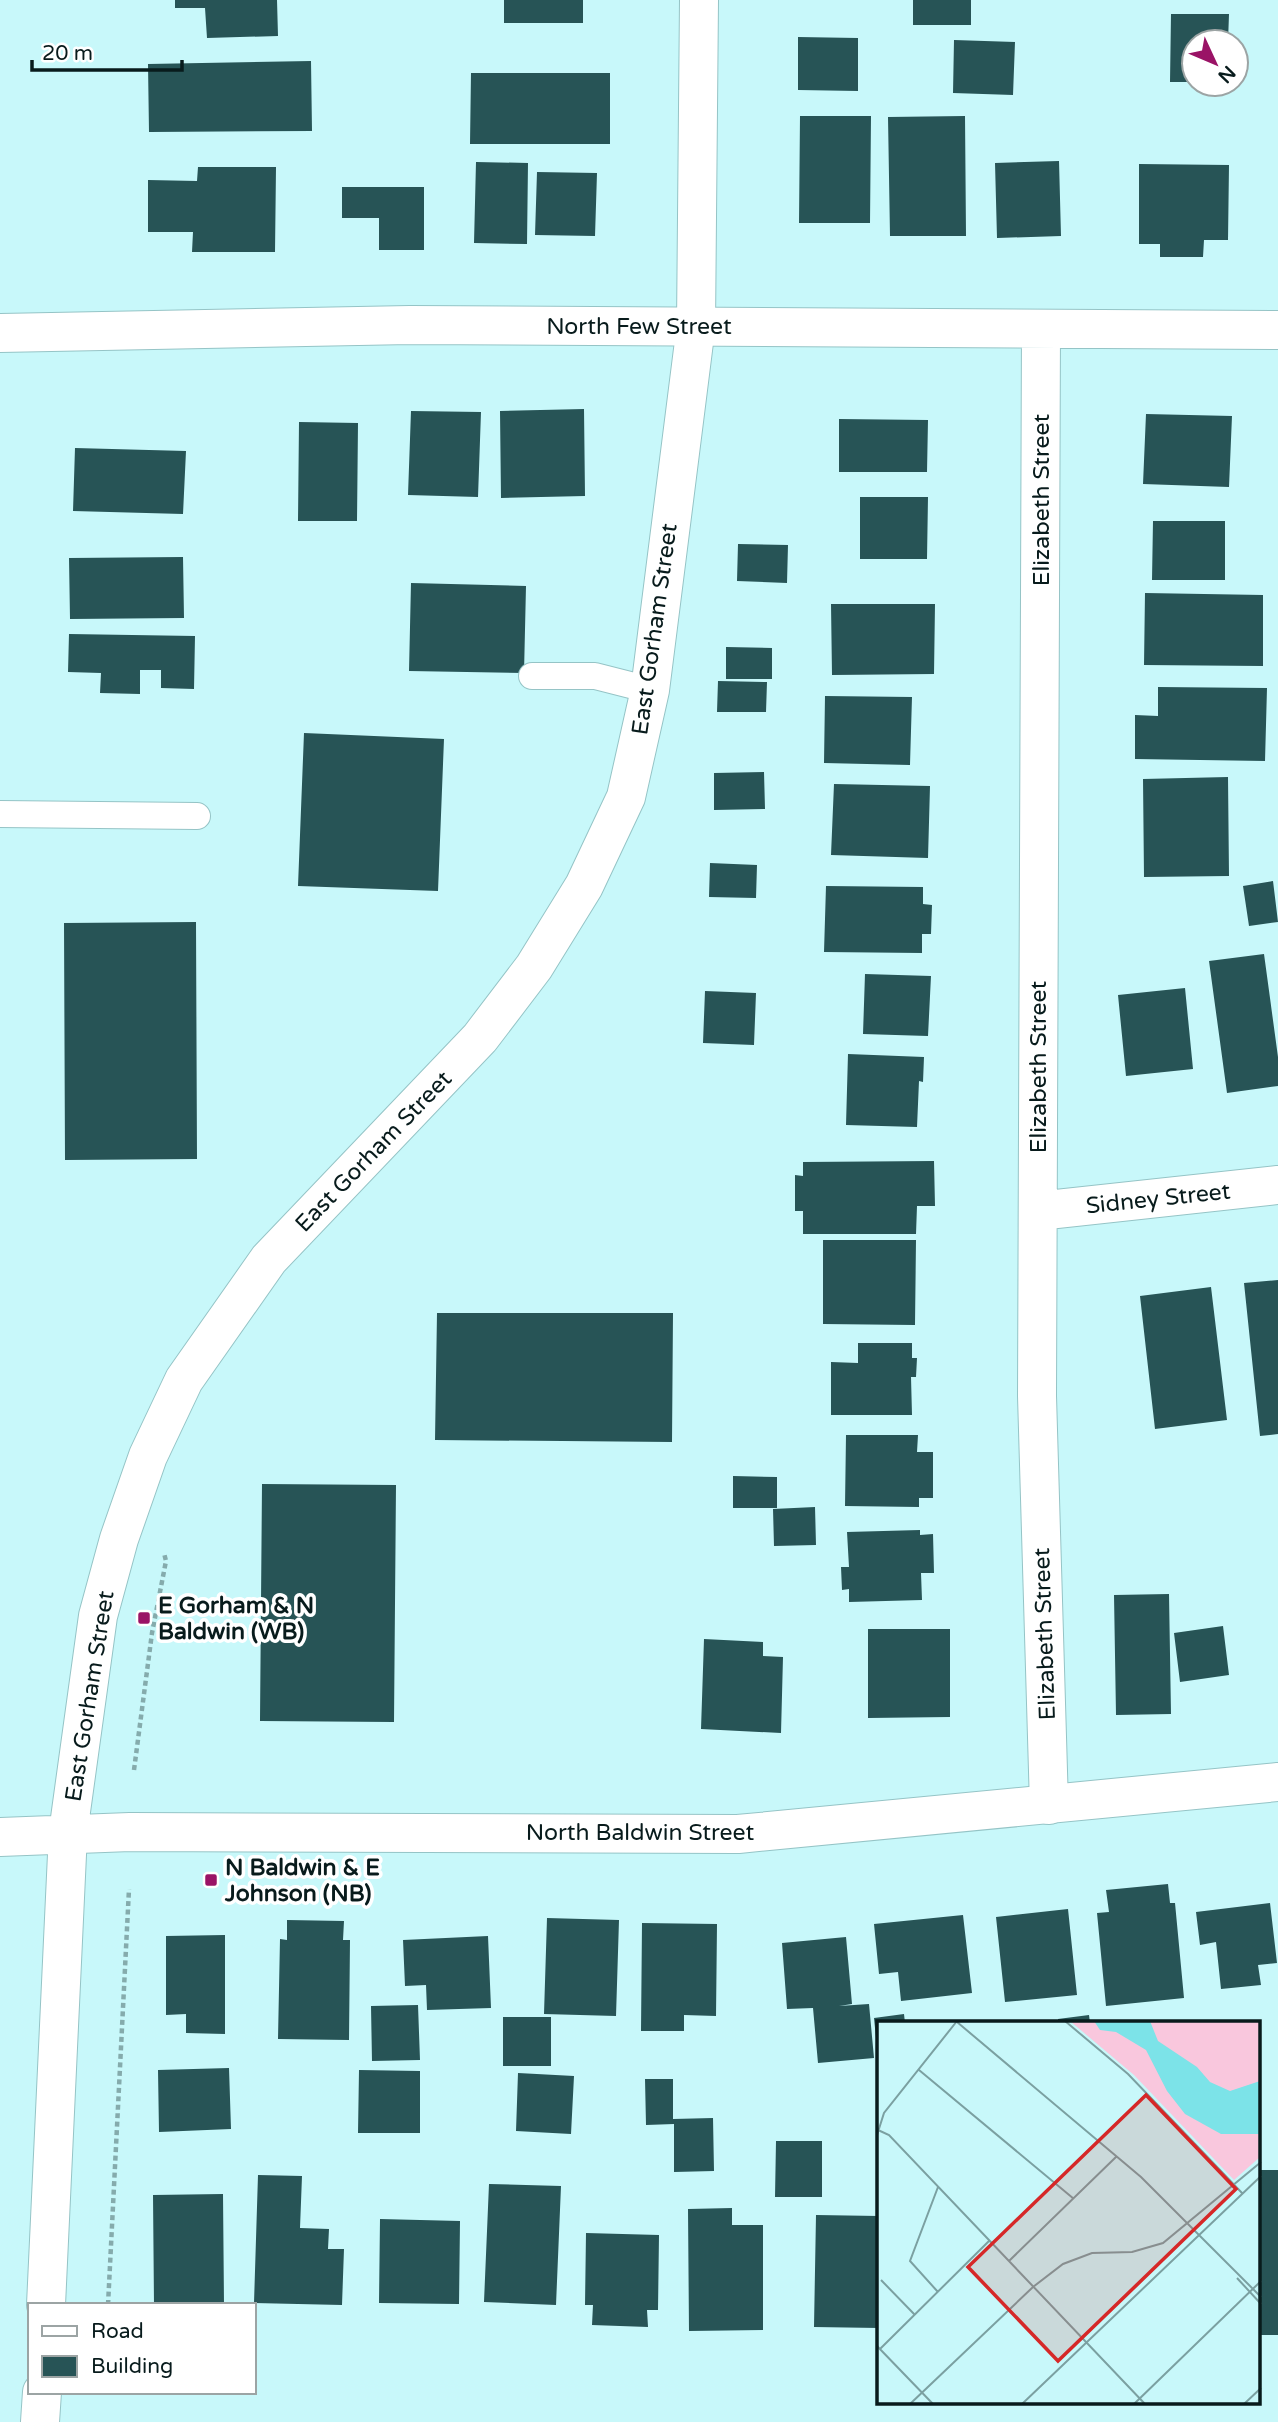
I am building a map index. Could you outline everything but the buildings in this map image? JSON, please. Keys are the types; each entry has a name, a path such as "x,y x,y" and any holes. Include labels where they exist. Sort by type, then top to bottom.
{"street":[{"name":"East Gorham Street","path":"46,2303 68,1833 98,1615 119,1539 148,1456 184,1380 269,1259 480,1038 534,967 584,887 626,797 650,690 696,326 699,0"},
{"name":"North Few Street","path":"0,333 410,325 1278,330"},
{"name":"Elizabeth Street","path":"1041,329 1037,1396 1049,1805"},
{"name":"Sidney Street","path":"1038,1211 1278,1185"},
{"name":"North Baldwin Street","path":"0,1837 68,1833 738,1833 1278,1782"},
{"path":"40,2422 42,2394"}],"lane":[{"path":"532,676 595,676 650,690"},
{"path":"0,814 198,816"}],"path":[{"path":"134,1770 152,1633 166,1561"},
{"path":"108,2303 129,1889"}],"place":[{"name":"E Gorham & N Baldwin (WB)","path":"144,1618"},
{"name":"N Baldwin & E Johnson (NB)","path":"211,1880"}]}
